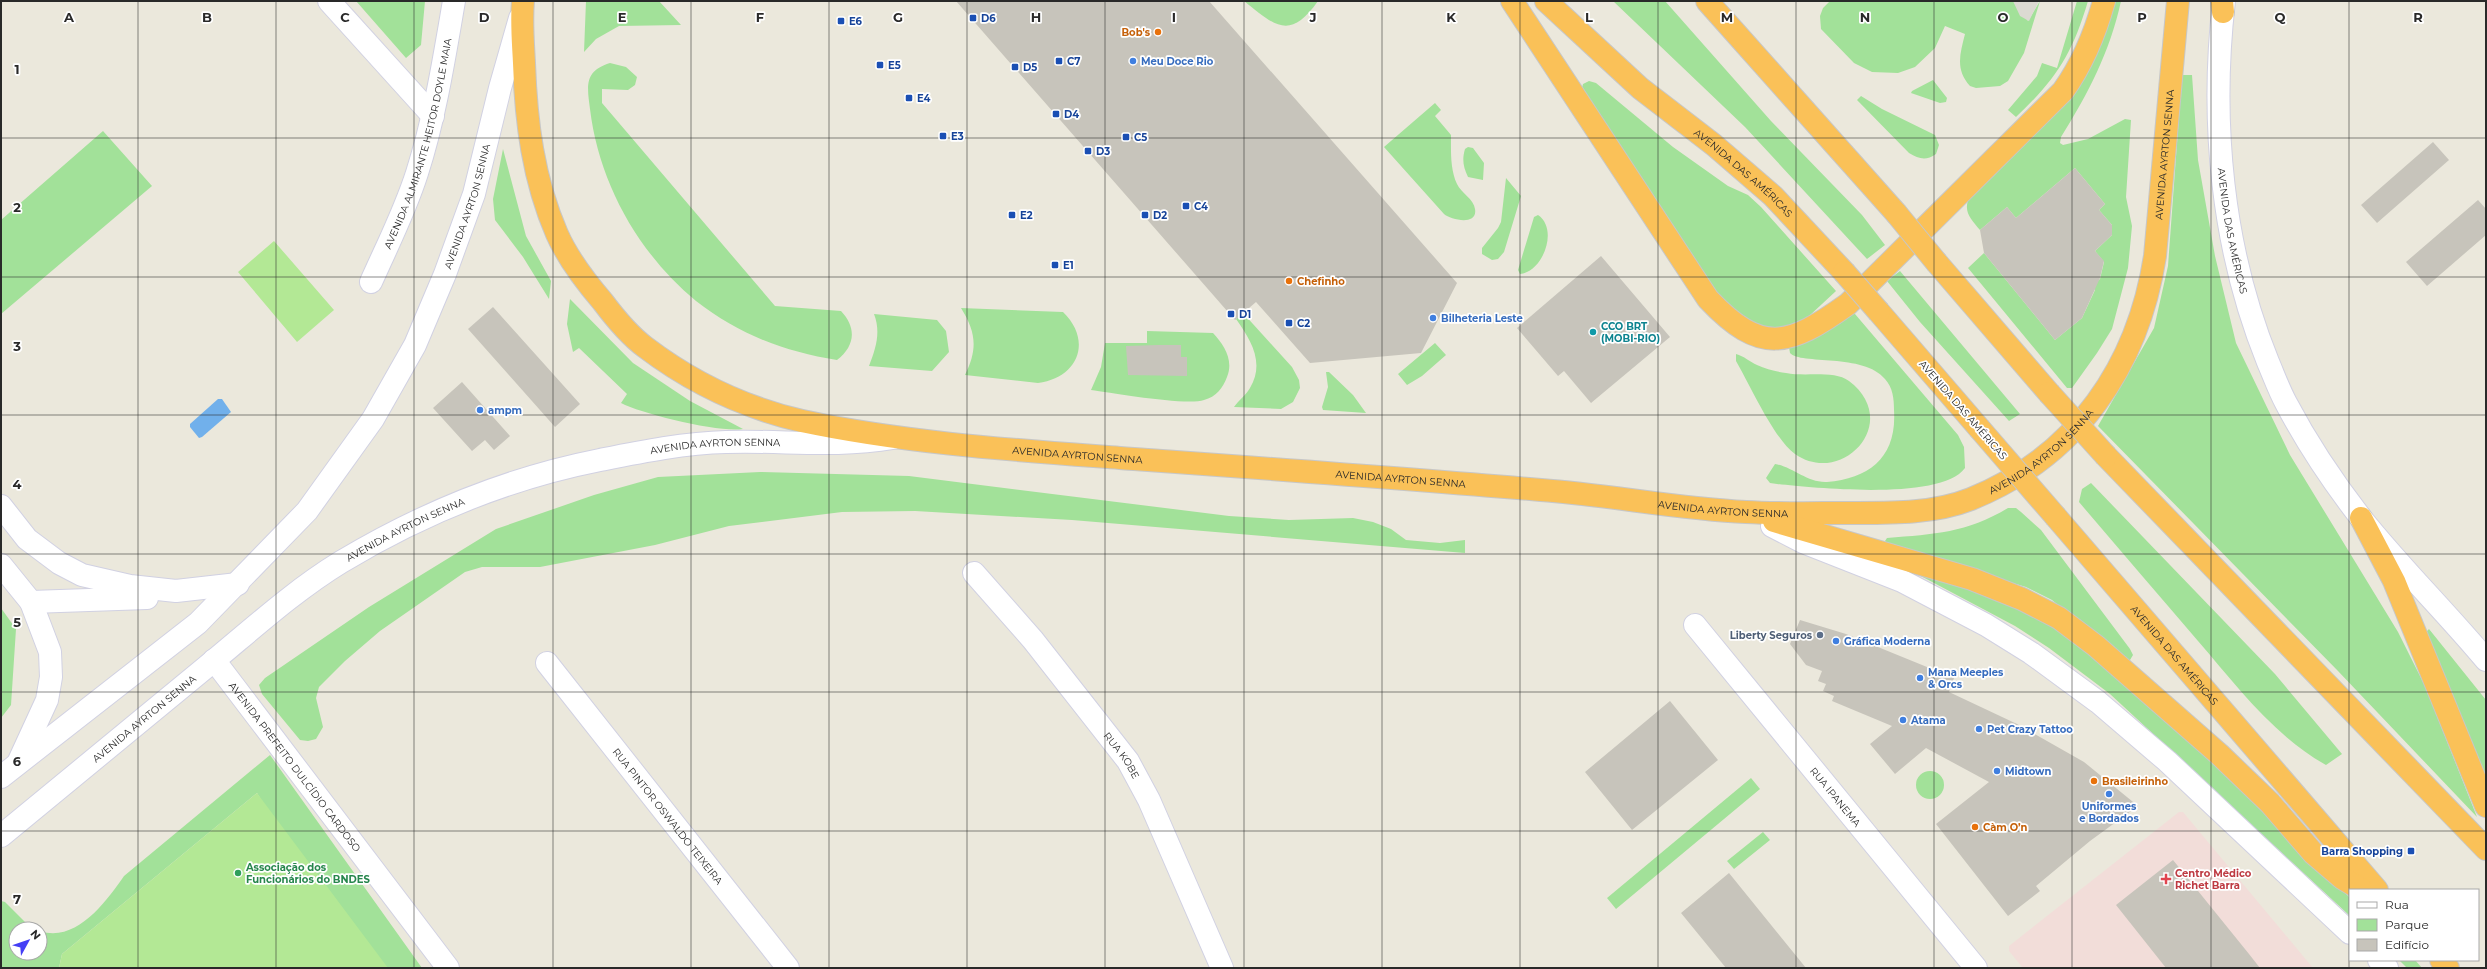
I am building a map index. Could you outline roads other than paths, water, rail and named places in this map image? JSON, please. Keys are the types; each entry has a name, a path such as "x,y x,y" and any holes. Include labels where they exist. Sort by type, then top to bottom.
{"highway":[{"path":"1512,1 1708,299 1738,327 1758,338 1778,339 1817,326 1848,304 2049,106 2063,91 2080,68 2098,22 2104,1"},
{"name":"AVENIDA DAS AMÉRICAS","path":"1546,1 1622,73 1720,150 1773,196 1879,312 2376,889"},
{"path":"1707,1 1896,213 2049,393 2106,456 2486,849"},
{"name":"AVENIDA AYRTON SENNA","path":"522,7 526,119 532,156 546,204 557,234 570,259 612,314 639,343 683,374 738,401 799,420 900,437 1064,453 1548,490 1744,512 1900,513 1937,508 1965,502 1998,487 2043,458 2068,438 2095,405 2132,344 2150,285 2176,7"},
{"path":"1744,512 1830,536 1972,579 2022,598 2060,618 2096,646 2219,754 2270,803 2314,854 2342,878 2360,889"},
{"path":"2361,518 2394,581 2486,806"}],"main road":[{"path":"329,1 433,116"},
{"name":"AVENIDA ALMIRANTE HEITOR DOYLE MAIA","path":"371,282 403,212 418,172 433,116 454,1"},
{"name":"AVENIDA DAS AMÉRICAS","path":"2223,5 2219,100 2222,166 2231,238 2240,278 2256,332 2285,402 2317,455 2361,518 2486,660"},
{"name":"AVENIDA AYRTON SENNA","path":"1,777 198,623 238,584 307,511 343,463 373,419 415,345 445,274 474,194 522,7"},
{"name":"AVENIDA AYRTON SENNA","path":"1,836 288,600 340,563 447,507 508,484 560,468 602,459 722,442 827,445 863,443 900,437"},
{"path":"1,506 27,539 59,563 82,575 130,586 176,591"},
{"path":"1744,512 1803,542 1902,581 1979,621 2031,652 2098,702 2167,761 2349,932"},
{"path":"1,565 30,602 50,652 51,677 47,700 18,763"},
{"name":"RUA KOBE","path":"974,573 1033,640 1128,761 1149,800 1222,968"},
{"path":"30,602 70,599 142,600 176,591 238,584"},
{"name":"RUA IPANEMA","path":"1695,625 1976,968"},
{"name":"AVENIDA PREFEITO DULCÍDIO CARDOSO","path":"214,660 448,968"},
{"name":"RUA PINTOR OSWALDO TEIXEIRA","path":"548,663 788,968"}],"water":[{"path":"218,399 222,399 231,412 199,438 190,427 190,424"}],"place":[{"name":"D6","path":"973,18"},
{"name":"E6","path":"841,21"},
{"name":"Bob's","path":"1158,32"},
{"name":"C7","path":"1059,61"},
{"name":"Meu Doce Rio","path":"1133,61"},
{"name":"E5","path":"880,65"},
{"name":"D5","path":"1015,67"},
{"name":"E4","path":"909,98"},
{"name":"D4","path":"1056,114"},
{"name":"E3","path":"943,136"},
{"name":"C5","path":"1126,137"},
{"name":"D3","path":"1088,151"},
{"name":"C4","path":"1186,206"},
{"name":"E2","path":"1012,215"},
{"name":"D2","path":"1145,215"},
{"name":"E1","path":"1055,265"},
{"name":"Chefinho","path":"1289,281"},
{"name":"D1","path":"1231,314"},
{"name":"Bilheteria Leste","path":"1433,318"},
{"name":"C2","path":"1289,323"},
{"name":"CCO BRT (MOBI-RIO)","path":"1593,332"},
{"name":"ampm","path":"480,410"},
{"name":"Liberty Seguros","path":"1820,635"},
{"name":"Gráfica Moderna","path":"1836,641"},
{"name":"Mana Meeples & Orcs","path":"1920,678"},
{"name":"Atama","path":"1903,720"},
{"name":"Pet Crazy Tattoo","path":"1979,729"},
{"name":"Midtown","path":"1997,771"},
{"name":"Brasileirinho","path":"2094,781"},
{"name":"Uniformes e Bordados","path":"2109,794"},
{"name":"Càm O’n","path":"1975,827"},
{"name":"Barra Shopping","path":"2411,851"},
{"name":"Associação dos Funcionários do BNDES","path":"238,873"},
{"name":"Centro Médico Richet Barra","path":"2166,879"}]}
